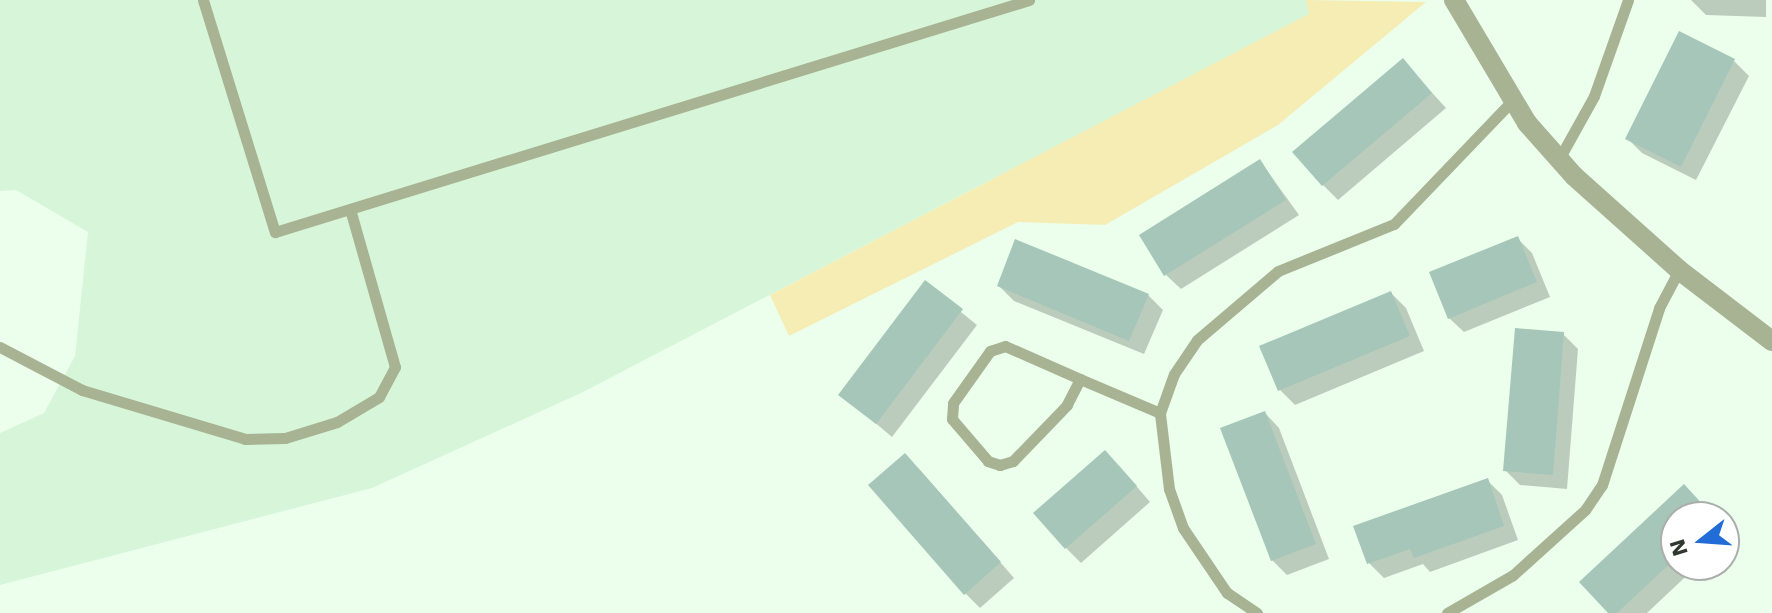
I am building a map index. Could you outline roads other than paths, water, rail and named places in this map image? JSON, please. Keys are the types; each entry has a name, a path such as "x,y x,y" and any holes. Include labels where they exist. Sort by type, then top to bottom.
{"street":[{"path":"1454,0 1513,100 1559,159 1679,270 1772,341"}],"lane":[{"path":"203,0 275,232 1029,0"},
{"path":"1559,159 1594,96 1628,0"},
{"path":"1257,613 1227,593 1183,528 1169,489 1160,413 1174,374 1197,340 1278,271 1394,224 1513,100"},
{"path":"0,347 82,390 245,439 285,438 337,422 379,397 395,367 350,209"},
{"path":"1447,613 1513,575 1585,510 1602,485 1659,308 1679,270"},
{"path":"1080,379 1067,405 1013,461 1000,465 988,461 952,419 953,403 996,347 1080,379 1160,413"}]}
